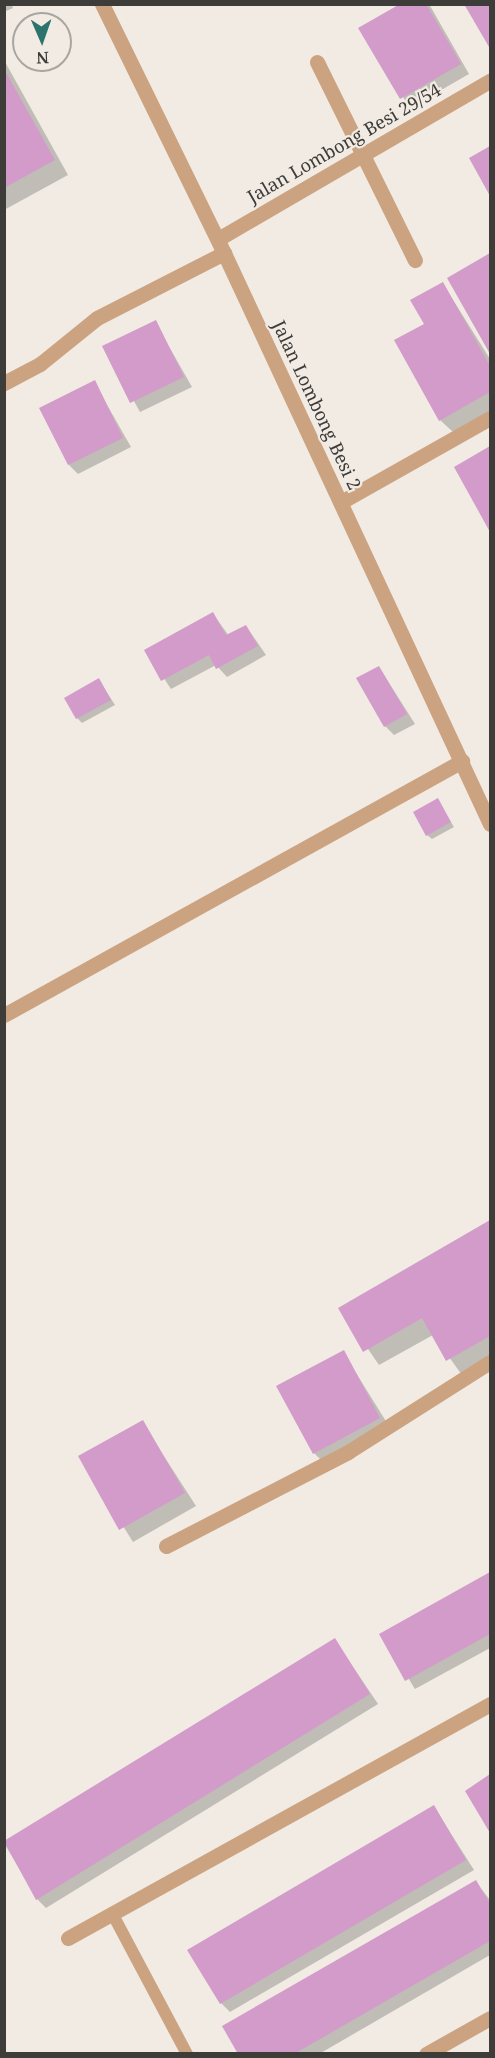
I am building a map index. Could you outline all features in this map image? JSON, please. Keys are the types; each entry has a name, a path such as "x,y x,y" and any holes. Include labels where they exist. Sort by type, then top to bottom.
{"street":[{"name":"Jalan Lombong Besi 2","path":"102,4 221,246 490,824"},
{"path":"317,62 415,260"},
{"name":"Jalan Lombong Besi 29/54","path":"4,384 40,364 96,318 221,246 363,155 490,81"},
{"path":"340,502 490,418"},
{"path":"4,1015 462,761"},
{"path":"166,1546 348,1452 490,1362"},
{"path":"68,1938 490,1704"},
{"path":"426,2054 490,2018"}],"lane":[{"path":"112,1913 187,2054"}],"building":[{"path":"400,4 426,4 461,64 400,99 358,28"},
{"path":"464,4 490,4 489,47"},
{"path":"4,69 55,160 4,188"},
{"path":"490,146 490,196 469,158"},
{"path":"490,253 490,354 447,278"},
{"path":"443,282 490,366 490,392 439,421 394,340 424,324 410,300"},
{"path":"156,320 184,377 130,403 102,346"},
{"path":"95,380 123,438 68,465 39,408"},
{"path":"490,446 490,532 454,467"},
{"path":"213,612 226,635 246,625 258,646 216,669 209,655 161,681 144,650"},
{"path":"379,666 407,714 384,727 356,678"},
{"path":"99,678 111,700 76,719 64,698"},
{"path":"438,798 451,822 426,836 413,812"},
{"path":"490,1220 490,1336 446,1361 422,1318 363,1352 338,1308"},
{"path":"344,1350 380,1418 313,1454 276,1386"},
{"path":"143,1420 185,1493 119,1530 78,1456"},
{"path":"490,1572 490,1634 405,1681 379,1634"},
{"path":"335,1638 370,1694 36,1900 4,1841"},
{"path":"490,1774 490,1833 465,1791"},
{"path":"434,1805 466,1860 220,2004 187,1950"},
{"path":"476,1880 490,1904 490,1941 294,2054 238,2054 222,2026"}]}
